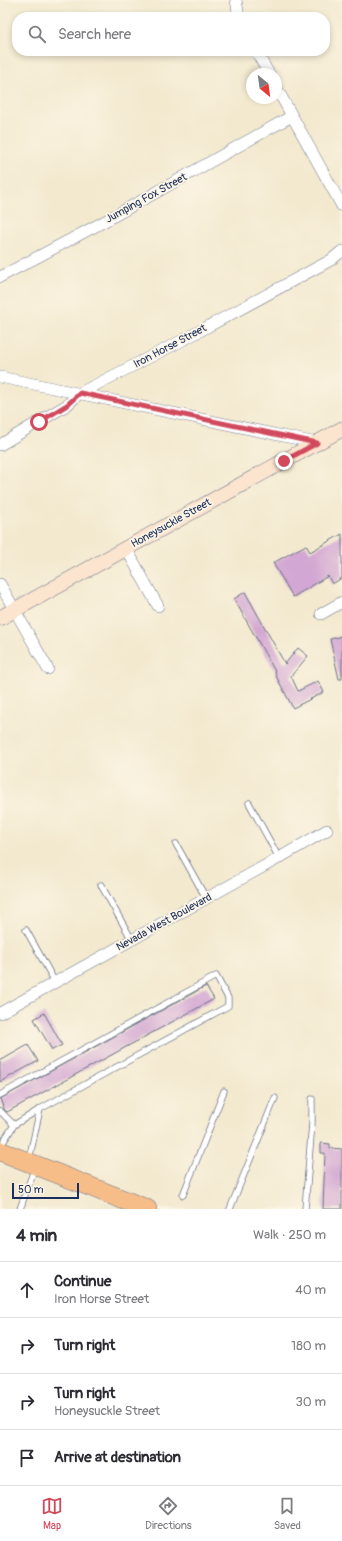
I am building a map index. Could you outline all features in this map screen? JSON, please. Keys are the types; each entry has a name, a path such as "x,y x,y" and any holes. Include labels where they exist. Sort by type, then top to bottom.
{"highway":[{"path":"0,1151 147,1209"}],"street":[{"path":"236,0 238,12"},
{"path":"259,56 266,68"},
{"path":"282,98 342,206"},
{"name":"Jumping Fox Street","path":"0,277 107,220 292,116"},
{"name":"Iron Horse Street","path":"0,445 67,405 80,393 183,340 331,260 342,251"},
{"path":"0,377 317,443"},
{"name":"Honeysuckle Street","path":"0,618 342,429"},
{"path":"126,548 158,606"},
{"path":"0,584 48,669"},
{"path":"321,614 342,602"},
{"name":"Nevada West Boulevard","path":"0,1013 327,830"}],"lane":[{"path":"249,803 279,858"},
{"path":"176,844 206,898"},
{"path":"101,885 132,940"},
{"path":"26,930 55,982"},
{"path":"0,1095 216,976 228,998 228,1006 14,1125 0,1147"},
{"path":"183,1195 224,1091"},
{"path":"230,1209 275,1098"},
{"path":"305,1209 312,1123 312,1099"},
{"path":"20,1209 32,1164 40,1110"},
{"path":"0,1111 14,1125"}],"building":[{"path":"342,534 342,578 332,584 328,576 293,597 273,563 306,545 310,552"},
{"path":"245,592 285,664 298,648 308,656 291,676 298,691 318,681 324,692 293,708 275,674 276,673 234,599"},
{"path":"342,636 342,679 339,679 330,639"},
{"path":"206,986 214,999 7,1112 4,1109 0,1099"},
{"path":"44,1013 62,1045 52,1050 34,1019"},
{"path":"28,1045 38,1061 0,1082 0,1061"},
{"path":"321,1143 330,1144 330,1148 342,1149 342,1209 323,1209 325,1153 321,1153"}],"route":[{"path":"39,422 67,405 80,393 317,443 284,461"}]}
